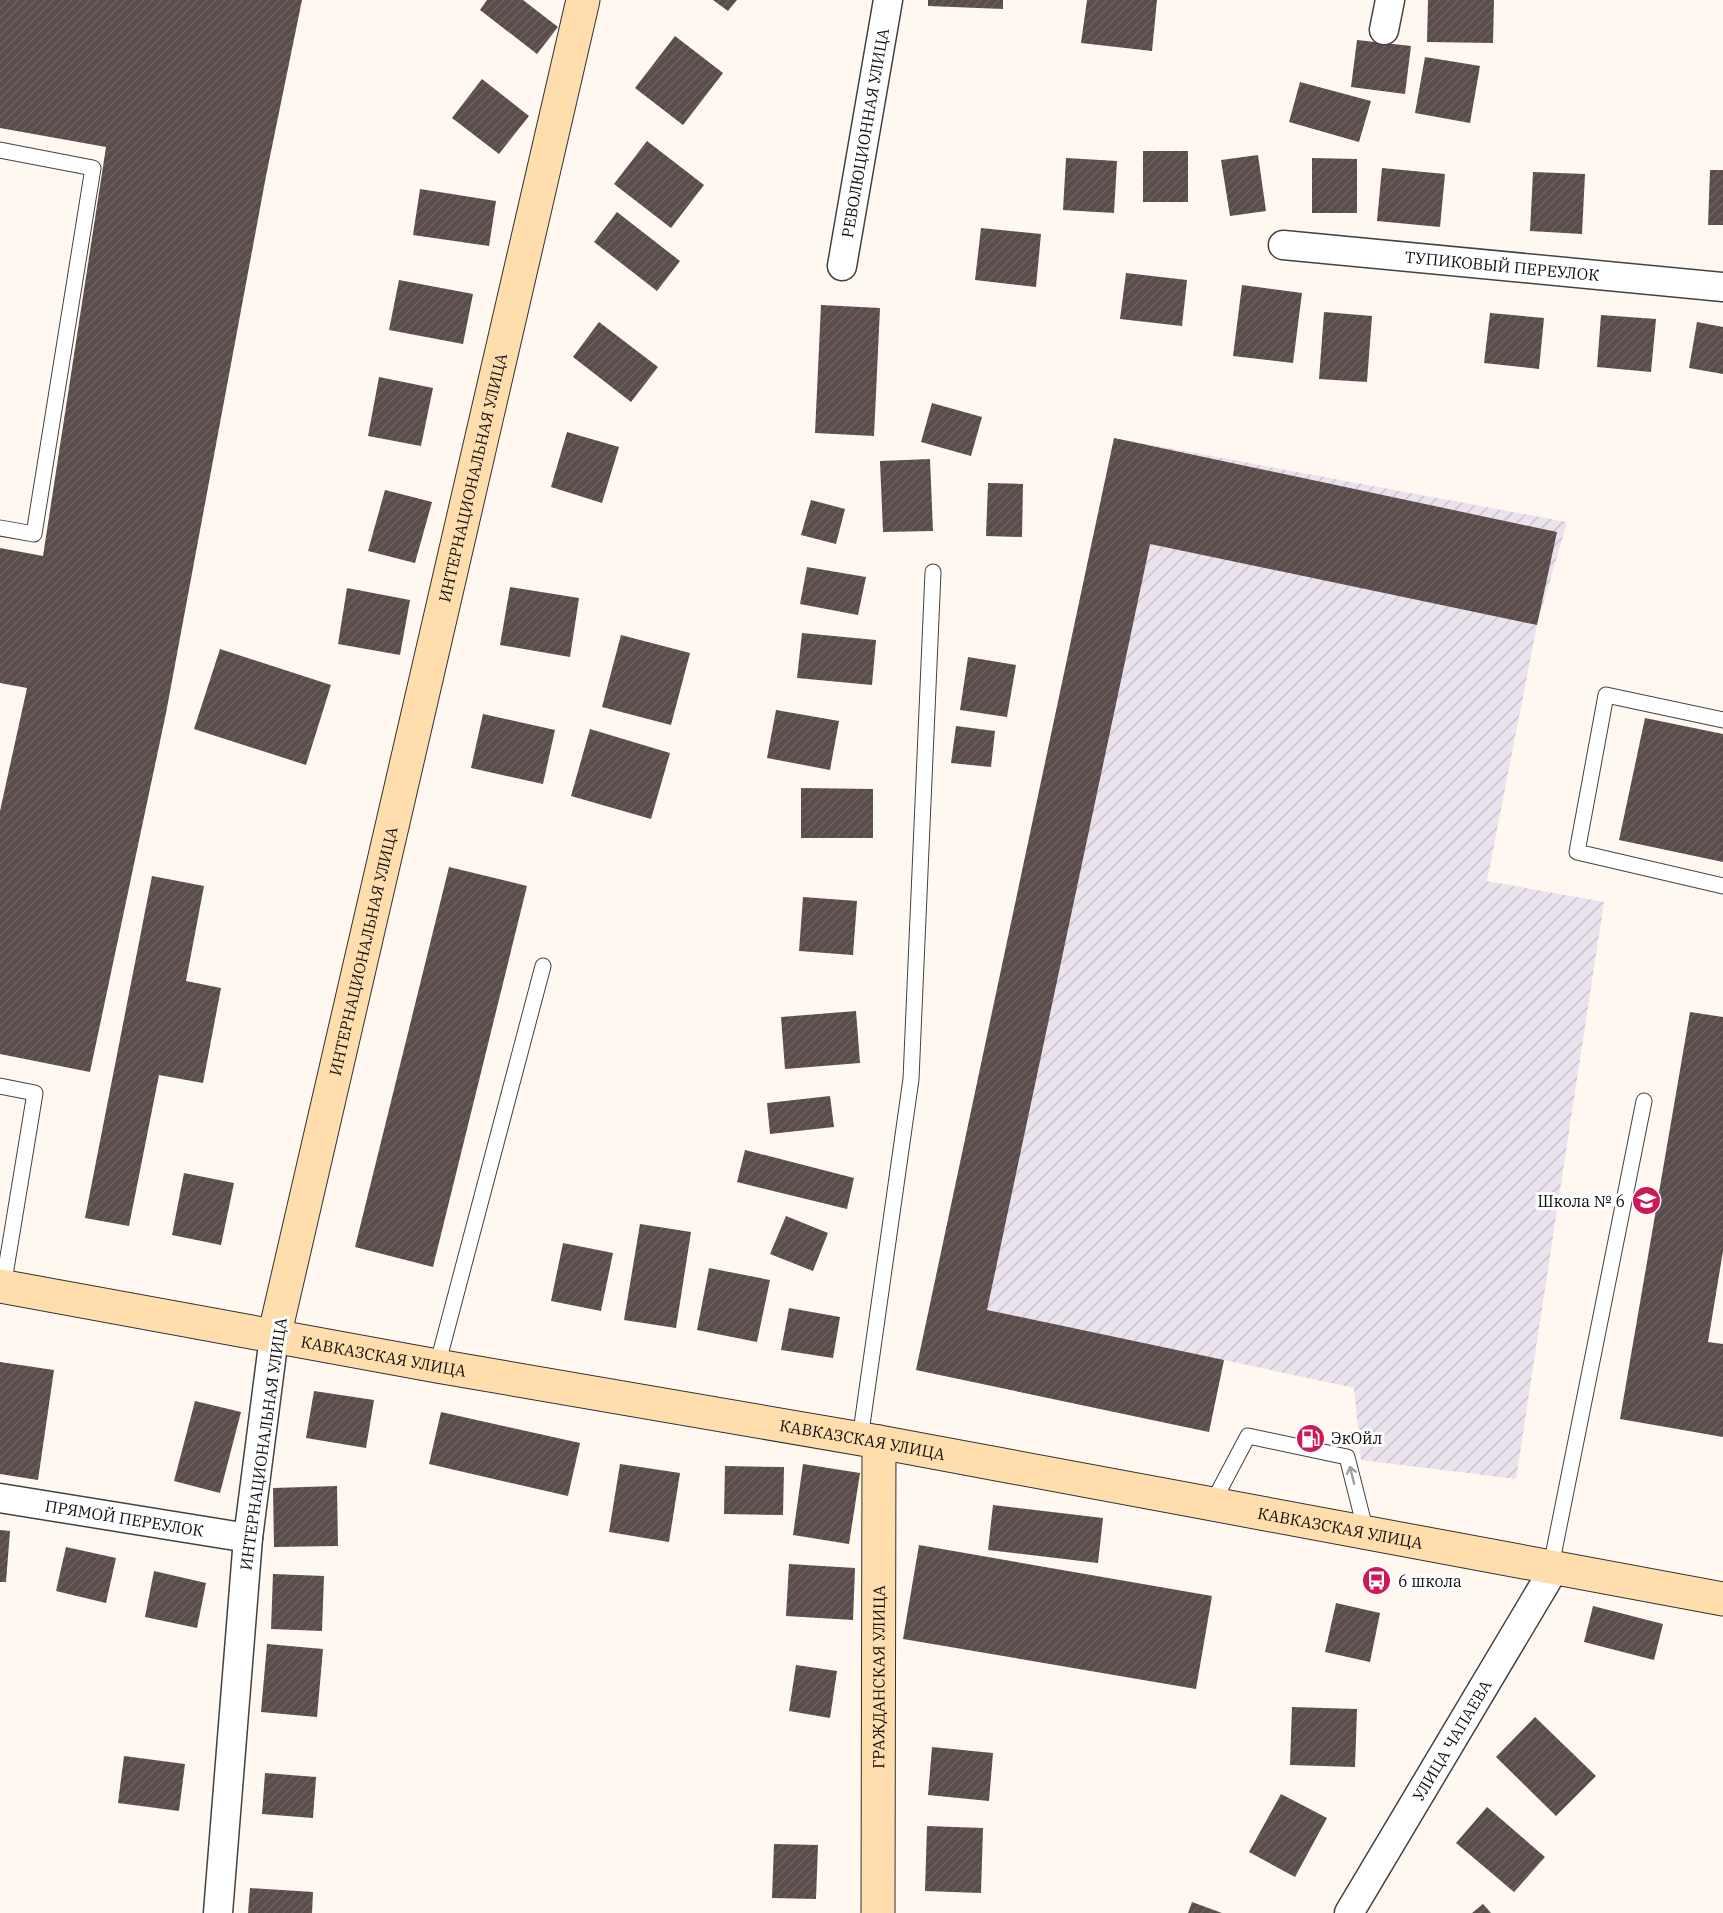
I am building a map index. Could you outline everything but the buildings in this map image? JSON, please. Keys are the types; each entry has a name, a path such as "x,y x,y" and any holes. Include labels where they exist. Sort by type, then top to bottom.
{"street":[{"name":"ИНТЕРНАЦИОНАЛЬНАЯ УЛИЦА","path":"218,1913 248,1538 274,1337 583,0"},
{"name":"РЕВОЛЮЦИОННАЯ УЛИЦА","path":"842,266 888,0"},
{"path":"1384,30 1390,0"},
{"name":"ТУПИКОВЫЙ ПЕРЕУЛОК","path":"1282,244 1723,287"},
{"name":"КАВКАЗСКАЯ УЛИЦА","path":"1,1286 274,1337 869,1441 1723,1599"},
{"name":"ГРАЖДАНСКАЯ УЛИЦА","path":"869,1441 878,1913"},
{"name":"ПРЯМОЙ ПЕРЕУЛОК","path":"0,1498 248,1538"},
{"name":"УЛИЦА ЧАПАЕВА","path":"1349,1913 1553,1567"}],"lane":[{"path":"0,150 93,168 34,534 0,528"},
{"path":"869,1441 911,1079 933,572"},
{"path":"1723,720 1606,695 1577,852 1723,885"},
{"path":"437,1366 543,966"},
{"path":"0,1086 35,1093 1,1286"},
{"path":"1553,1567 1644,1101"},
{"path":"1212,1504 1248,1436 1347,1457 1366,1532"}],"shaded area":[{"path":"1114,438 1567,522 1537,625 1487,881 1604,902 1516,1479 1361,1460 1354,1388 1224,1360 1209,1432 916,1370"}],"place":[{"name":"Школа № 6","path":"1646,1201"},
{"name":"ЭкОйл","path":"1310,1438"},
{"name":"6 школа","path":"1377,1581"}]}
